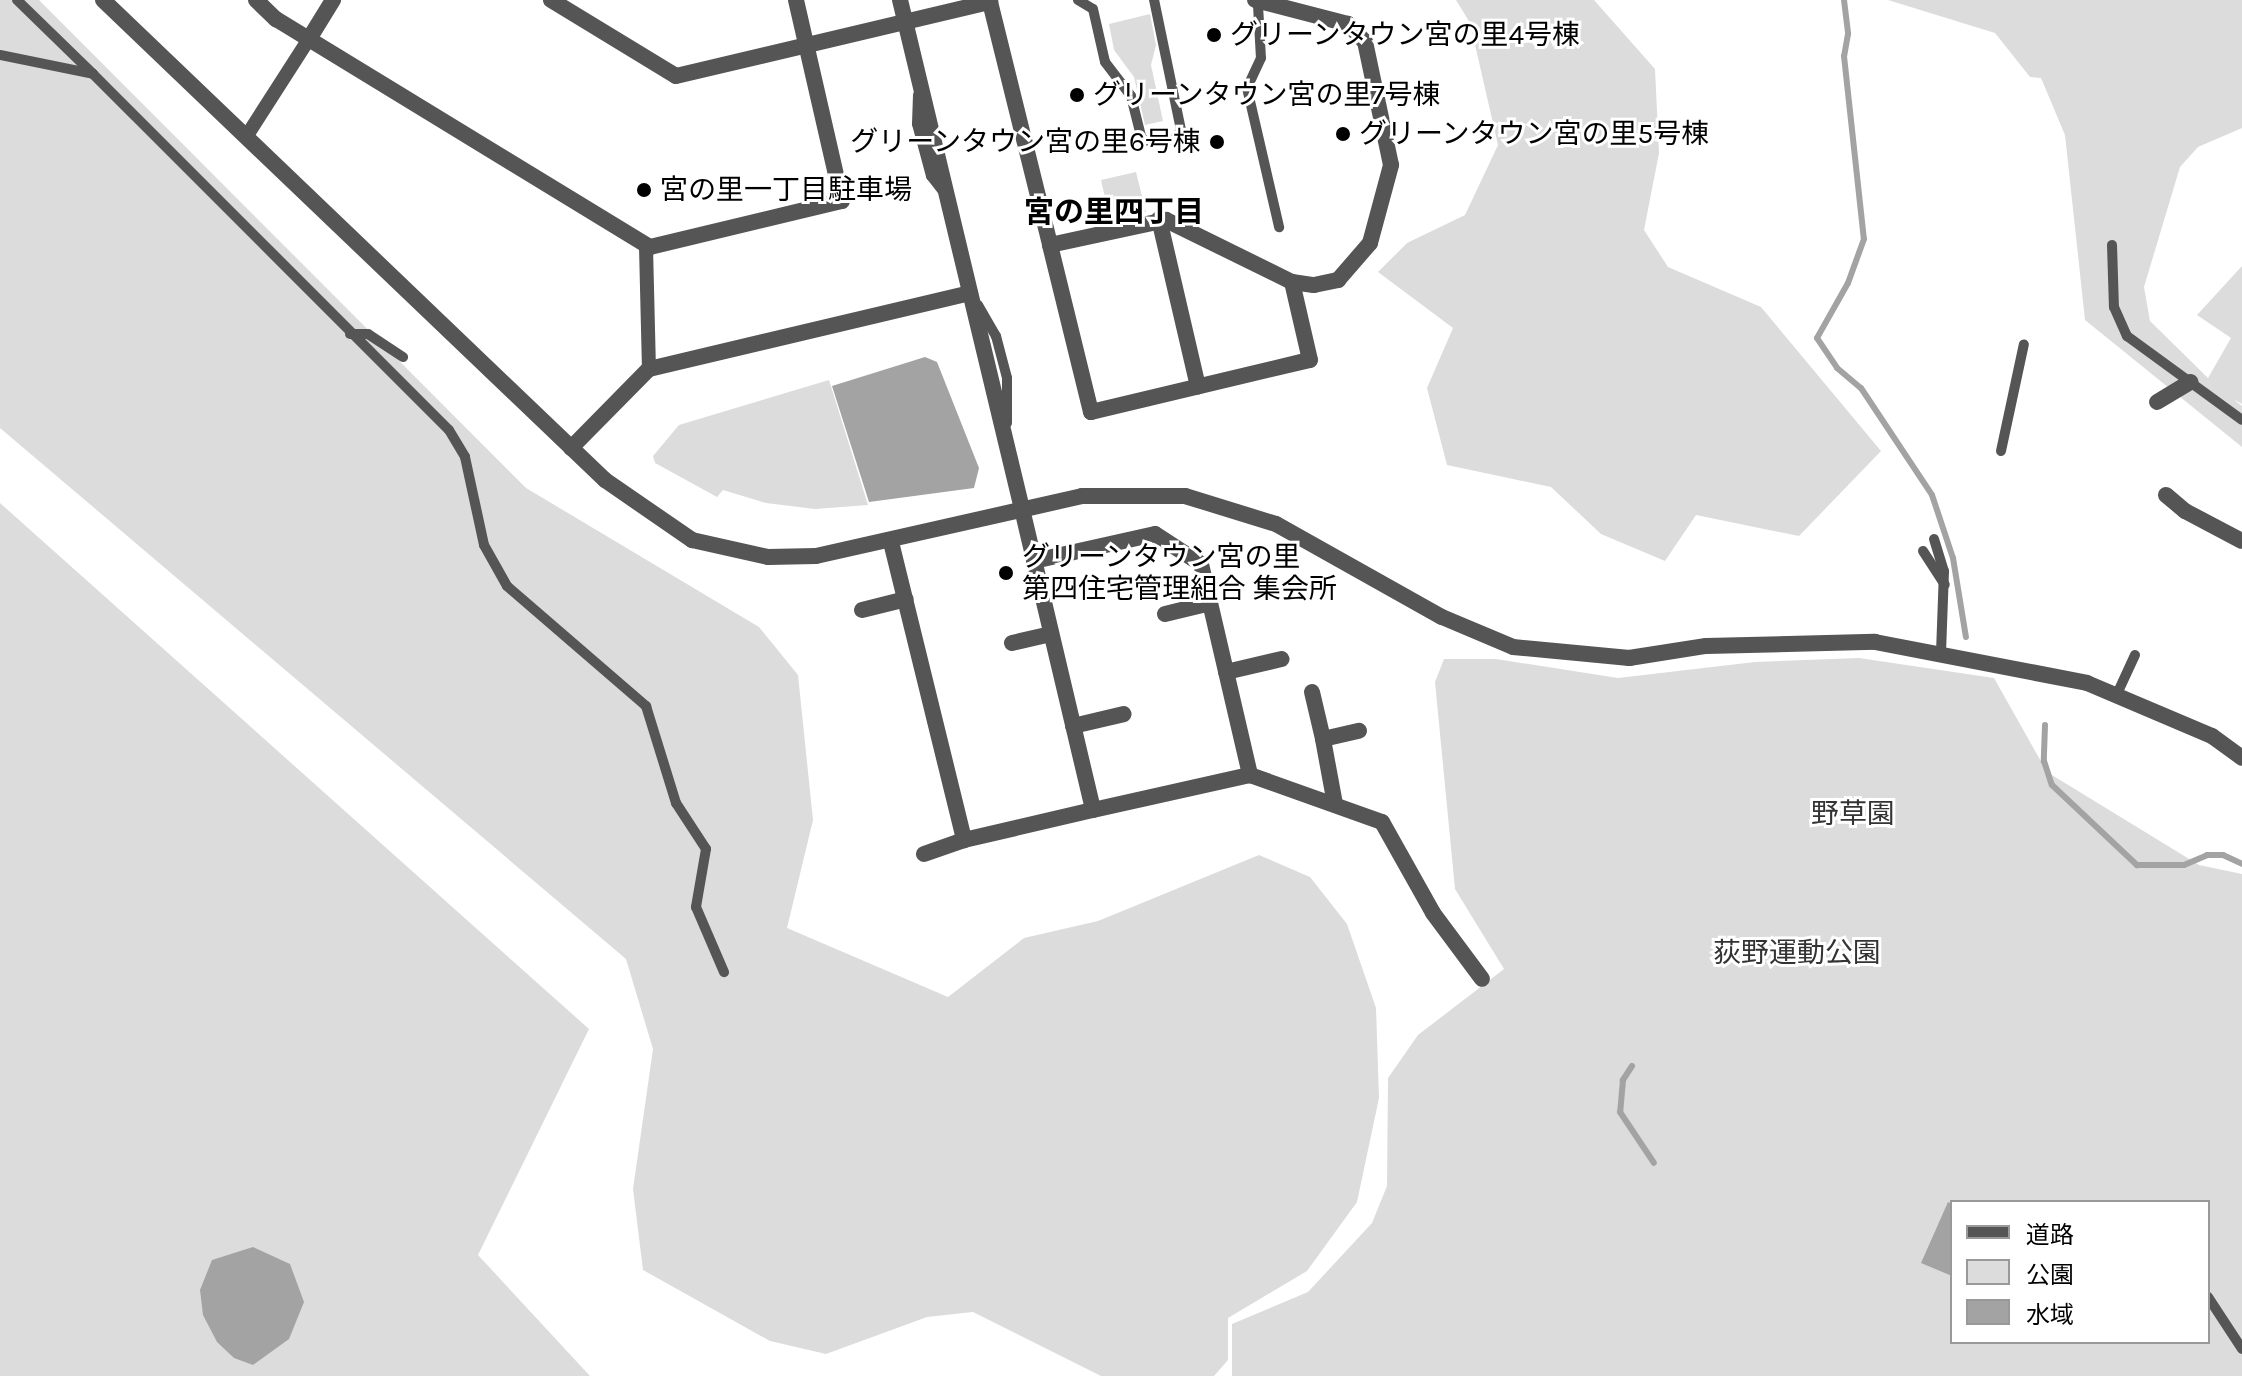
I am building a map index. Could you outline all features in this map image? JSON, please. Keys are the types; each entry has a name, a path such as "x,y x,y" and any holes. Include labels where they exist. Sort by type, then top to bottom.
{"street":[{"path":"103,0 571,448 658,519 692,540 732,553 816,556 891,542 1022,509 1133,492 1185,496 1276,524 1484,637 1547,654 1629,658 1788,641 1875,642 1941,653 2117,694 2212,736 2242,758"},
{"path":"256,0 309,39 646,247 842,201 796,0"},
{"path":"246,137 333,0"},
{"path":"551,0 676,76 994,1 1091,412 1310,360 1292,282"},
{"path":"900,0 1093,810"},
{"path":"1050,245 1159,219 1292,282 1314,285 1345,274 1370,243 1391,165 1365,42 1358,32 1321,16 1256,2"},
{"path":"1159,219 1198,387"},
{"path":"646,247 649,369"},
{"path":"571,448 649,369 970,293"},
{"path":"2157,402 2190,382"},
{"path":"2166,495 2185,511 2242,541"},
{"path":"1034,561 1155,534 1201,564 1250,775"},
{"path":"891,542 964,840"},
{"path":"862,610 906,599"},
{"path":"1165,614 1210,603"},
{"path":"1012,643 1051,634"},
{"path":"1226,672 1282,659"},
{"path":"1312,692 1335,804"},
{"path":"1073,726 1124,714"},
{"path":"1323,739 1359,731"},
{"path":"924,854 964,840 1250,775 1382,822 1462,967 1482,979"}],"lane":[{"path":"17,0 449,430 465,457 484,545 507,586 646,706 676,803 706,849 696,907 724,972"},
{"path":"1078,0 1093,9 1105,62 1131,96 1142,140 1158,142 1175,139 1181,130 1154,0"},
{"path":"1256,2 1261,58 1247,88 1279,227"},
{"path":"0,55 93,74"},
{"path":"2112,245 2114,307 2127,336 2242,420"},
{"path":"350,334 368,334 403,357"},
{"path":"2001,451 2024,344"},
{"path":"1934,539 1945,585 1941,653"},
{"path":"1923,551 1945,585"},
{"path":"2117,694 2135,655"},
{"path":"2210,1300 2242,1349"}],"green space":[{"path":"0,0 39,0 526,488 759,627 798,675 813,820 787,928 948,997 1024,938 1098,921 1259,855 1310,877 1347,924 1376,1008 1379,1098 1357,1202 1307,1271 1228,1318 1228,1360 1214,1376 1101,1376 973,1312 927,1317 826,1354 770,1341 643,1270 633,1189 653,1049 626,959 0,428"},
{"path":"1456,0 1594,0 1655,69 1659,153 1644,230 1668,267 1761,307 1881,451 1799,536 1696,515 1665,561 1601,534 1551,487 1447,465 1427,388 1453,328 1378,272 1407,243 1465,215 1498,145 1470,23"},
{"path":"1888,0 2242,0 2242,128 2198,147 2180,167 2144,287 2150,321 2208,378 2231,338 2197,315 2242,266 2242,404 2233,399 2242,406 2242,447 2085,320 2065,135 2041,78 2030,77 1995,33"},
{"path":"1150,14 1156,45 1151,65 1163,121 1145,125 1134,77 1114,50 1109,24"},
{"path":"1136,172 1146,212 1110,220 1101,180"},
{"path":"829,380 868,505 815,509 766,503 723,490 717,497 655,463 653,456 679,425"},
{"path":"0,503 589,1029 478,1255 590,1376 0,1376"},
{"name":"荻野運動公園","path":"1859,658 1994,678 2047,772 2199,865 2242,874 2242,1376 1232,1376 1232,1324 1308,1292 1372,1223 1387,1186 1388,1078 1418,1035 1504,969 1455,889 1435,682 1444,659 1496,659 1618,678 1755,662"}],"water":[{"path":"925,357 937,362 979,468 974,488 869,502 832,386"},
{"path":"1948,1202 1950,1275 1921,1263"},
{"path":"253,1247 290,1264 304,1302 289,1339 253,1365 234,1358 217,1342 203,1315 200,1290 212,1260"}],"waterway":[{"path":"1844,0 1848,34 1844,56 1864,239 1848,283 1817,338 1837,368 1861,388 1932,495 1953,558 1966,637"},
{"path":"2045,725 2044,761 2052,785 2137,865 2184,865 2207,855 2223,855 2242,864"},
{"path":"1632,1066 1623,1080 1620,1112 1654,1163"}],"place":[{"name":"グリーンタウン宮の里4号棟","path":"1214,35"},
{"name":"グリーンタウン宮の里7号棟","path":"1077,95"},
{"name":"グリーンタウン宮の里5号棟","path":"1343,134"},
{"name":"グリーンタウン宮の里6号棟","path":"1217,142"},
{"name":"宮の里一丁目駐車場","path":"644,190"},
{"name":"グリーンタウン宮の里 第四住宅管理組合 集会所","path":"1006,573"}],"district":[{"name":"宮の里四丁目","path":"1114,212"}],"park label":[{"name":"野草園","path":"1853,814"}]}
